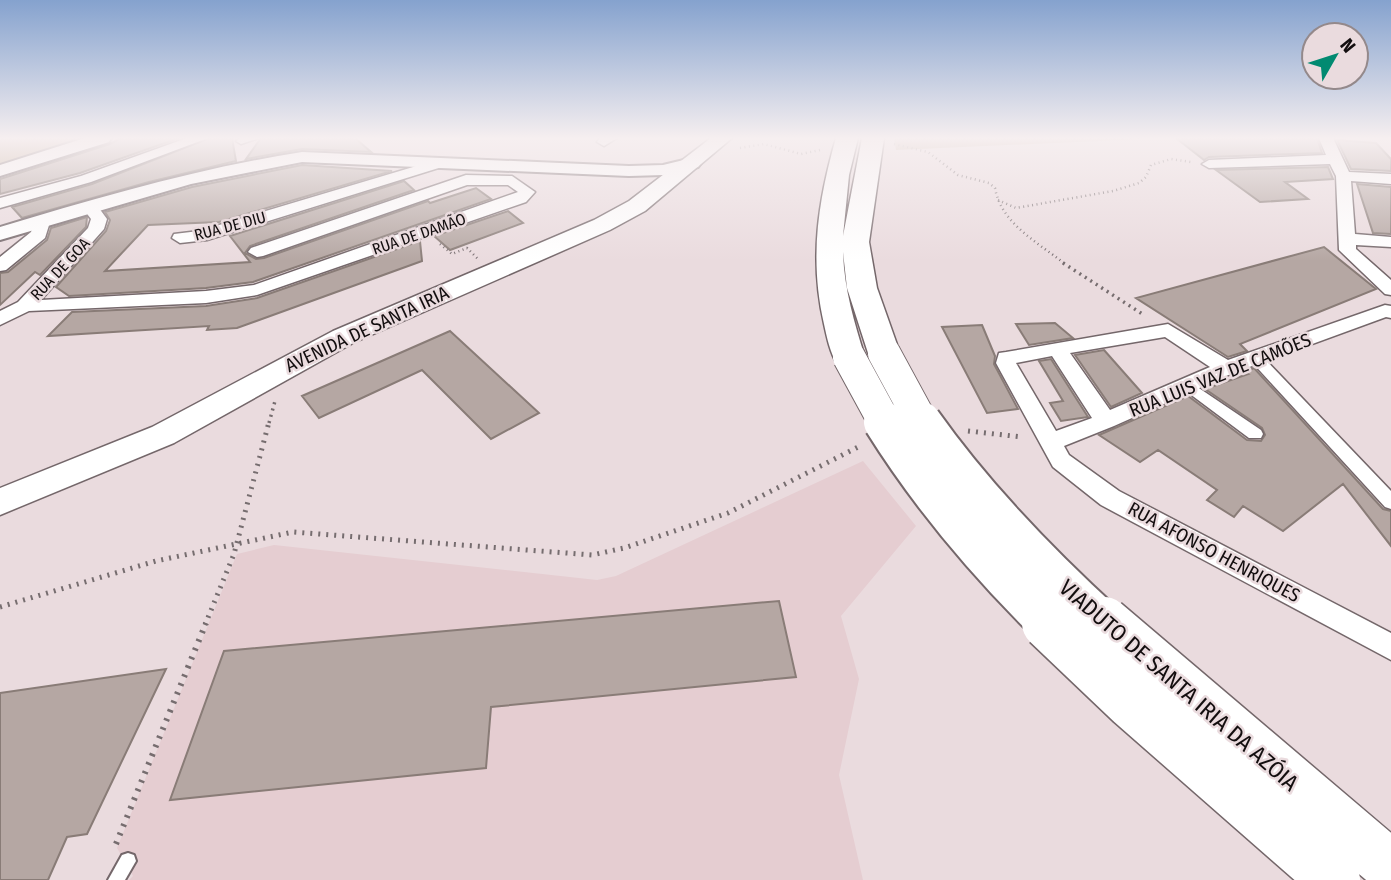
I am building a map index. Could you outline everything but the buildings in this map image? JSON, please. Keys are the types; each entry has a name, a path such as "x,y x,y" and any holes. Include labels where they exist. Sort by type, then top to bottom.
{"highway":[{"path":"834,179 827,261 833,309 866,355"},
{"path":"866,355 862,288 855,242 872,179"},
{"name":"VIADUTO DE SANTA IRIA DA AZÓIA","path":"866,355 997,518 1063,586 1156,671 1391,867"},
{"name":"VIADUTO DE SANTA IRIA DA AZÓIA","path":"866,355 872,407 931,496 997,572 1104,676 1230,792 1334,880"}],"main road":[{"name":"AVENIDA DE SANTA IRIA","path":"0,502 163,435 343,337 602,225 637,206 672,179"}],"street":[{"path":"3,202 21,188 47,179"},
{"path":"3,202 86,179"},
{"path":"0,234 190,179"},
{"name":"RUA DE DIU","path":"180,238 201,236 387,179"},
{"path":"629,179 639,197 637,206"},
{"path":"639,179 652,185 664,185"},
{"path":"1343,179 1348,250 1391,290"},
{"name":"RUA DE DAMÃO","path":"25,306 114,303 239,293 303,275 520,199 527,192 512,181 470,180 339,222 257,252"},
{"path":"319,200 367,251"},
{"name":"RUA DE GOA","path":"0,319 25,306 96,229 99,219 90,207"},
{"path":"0,266 39,234 42,222"},
{"path":"1348,239 1391,242"},
{"name":"RUA LUIS VAZ DE CAMÕES","path":"1050,442 1106,421 1226,368 1385,311 1391,312"},
{"path":"1106,421 1058,350 1168,330 1226,368"},
{"name":"RUA AFONSO HENRIQUES","path":"1058,350 1006,358 1006,363 1061,461 1110,498 1391,647"},
{"path":"1256,358 1391,502"},
{"path":"1187,385 1255,434"}],"lane":[{"path":"116,880 128,861"}],"path":[{"path":"977,179 995,188 997,200 1007,218 1076,273 1168,330"},
{"path":"997,200 1016,208 1041,205 1132,186 1143,179"},
{"path":"438,243 452,254 467,248 492,273"},
{"path":"112,855 237,543 276,400"},
{"path":"968,431 1050,442"},
{"path":"0,607 156,561 293,532 592,555 624,548 728,513 863,444"}],"shaded area":[{"path":"863,461 916,526 841,616 859,679 839,775 863,880 129,880 133,876 117,848 237,554 274,545 597,580 616,576"}]}
